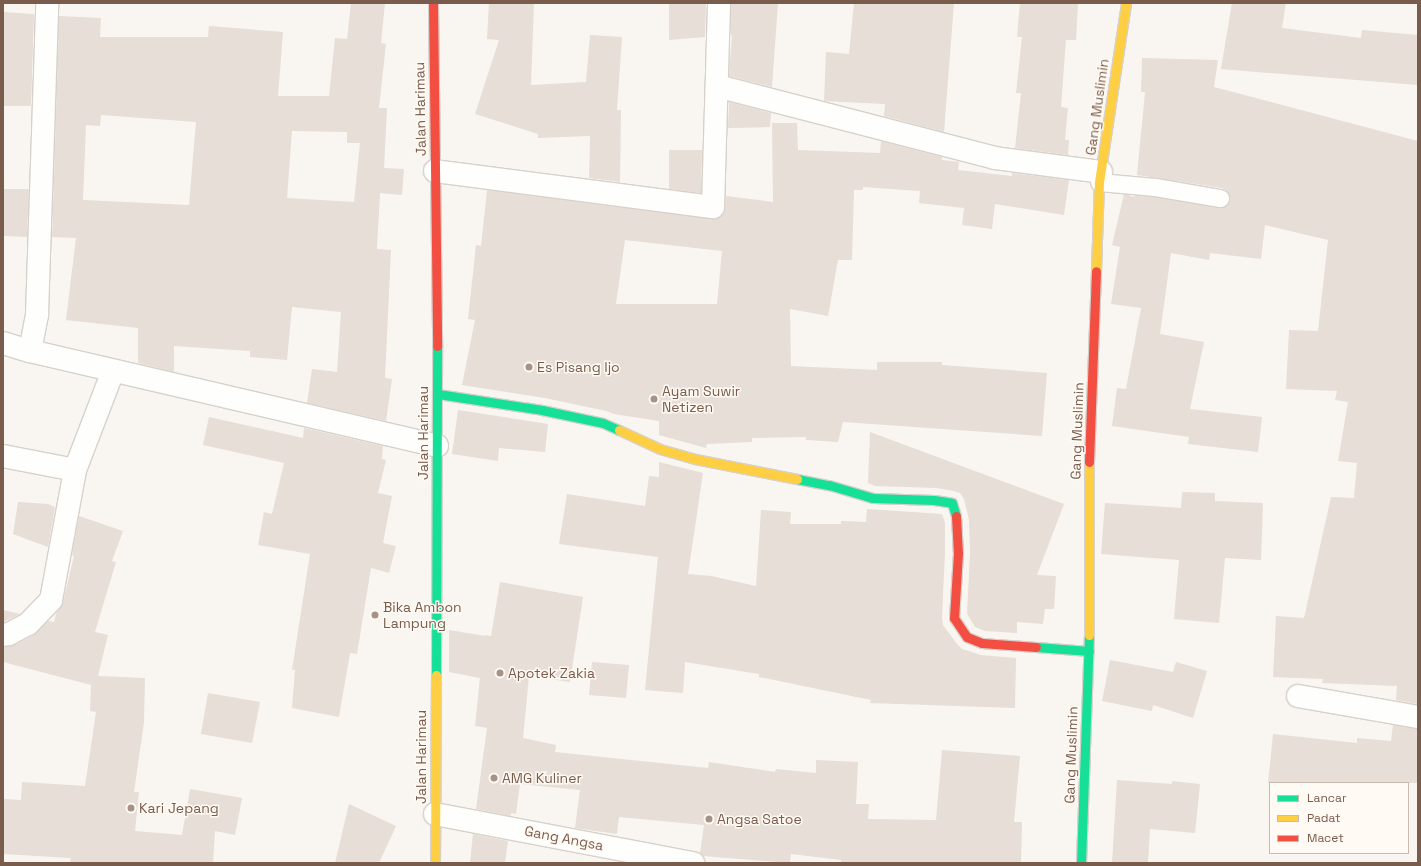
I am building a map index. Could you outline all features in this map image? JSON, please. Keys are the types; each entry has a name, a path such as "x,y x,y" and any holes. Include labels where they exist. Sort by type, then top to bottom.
{"street":[{"name":"Jalan Harimau","path":"433,3 438,394 435,863"},
{"path":"435,171 713,207 719,3"},
{"name":"Gang Muslimin","path":"1081,863 1089,651 1088,498 1100,177 1126,3"},
{"path":"30,351 37,314 47,5"},
{"path":"717,86 995,158 1100,177"},
{"path":"3,343 113,371 437,446"},
{"path":"3,634 9,634 28,624 51,600 74,470 113,371"},
{"path":"438,394 542,410 603,423 660,449 688,458 829,484 872,498 934,500 952,503 957,521 958,553 954,618 967,637 982,643 1089,651"},
{"path":"3,456 74,470"},
{"path":"1298,696 1418,717"},
{"name":"Gang Angsa","path":"435,814 693,863"}],"lane":[{"path":"1100,177 1220,198"}],"building":[{"path":"351,3 385,3 381,43 386,44 379,108 387,108 384,168 404,169 402,195 380,193 377,249 391,250 385,378 392,379 386,421 307,403 312,369 337,372 341,312 292,307 287,360 250,357 250,351 174,346 174,372 138,363 138,328 66,320 76,238 52,237 59,16 101,18 100,37 208,37 209,26 283,32 278,96 329,96 335,38 347,39","holes":["101,115 196,122 189,205 83,200 86,125 100,126","292,131 347,132 347,143 360,143 354,202 287,198"]},
{"path":"489,3 534,3 531,85 586,82 590,35 622,37 617,110 621,110 620,182 589,178 590,136 538,138 538,134 475,114 499,40 487,39"},
{"path":"669,3 706,3 705,37 669,40"},
{"path":"731,3 778,3 772,87 729,76 732,35"},
{"path":"854,3 954,3 944,132 884,116 885,104 824,101 826,52 849,54"},
{"path":"1020,3 1078,3 1076,40 1066,40 1061,107 1068,108 1065,140 1069,140 1068,155 1015,148 1021,93 1016,93 1022,37 1017,37"},
{"path":"1232,3 1286,3 1282,28 1361,38 1362,30 1418,35 1418,85 1221,69"},
{"path":"3,12 34,14 31,106 3,106"},
{"path":"1142,58 1218,60 1214,87 1418,141 1418,704 1396,700 1397,686 1322,683 1323,679 1273,677 1276,616 1304,618 1331,497 1354,498 1357,463 1338,461 1348,402 1335,400 1337,391 1286,389 1289,330 1318,331 1328,240 1265,225 1261,259 1210,253 1209,260 1171,253 1160,334 1204,342 1190,409 1262,417 1258,452 1188,444 1189,437 1112,426 1117,388 1126,389 1141,308 1111,304 1120,247 1112,245 1124,194 1135,197 1135,195 1154,197 1218,208 1227,205 1230,199 1227,191 1222,188 1137,175 1145,92 1141,92"},
{"path":"729,102 771,113 770,127 728,128"},
{"path":"772,123 797,123 798,150 880,153 881,141 942,157 942,160 959,162 958,170 1012,176 1012,173 1069,180 1064,215 995,204 992,229 962,225 964,208 919,203 920,191 863,187 863,190 854,190 852,260 838,260 828,316 790,309 791,366 877,370 877,362 942,362 942,365 1047,373 1042,436 843,422 838,442 806,440 806,437 752,438 752,442 707,444 706,448 659,435 659,421 614,414 545,398 462,385 475,320 468,319 476,245 481,246 487,190 711,219 718,218 724,214 726,196 773,202","holes":["625,240 722,251 717,304 616,304"]},
{"path":"669,150 702,150 701,193 669,189"},
{"path":"3,189 29,189 27,237 3,236"},
{"path":"458,410 548,424 545,452 499,448 498,461 452,454"},
{"path":"209,417 303,438 304,428 383,446 382,459 386,460 378,493 392,496 383,543 396,546 389,573 371,568 357,654 350,653 339,717 292,708 295,670 292,670 310,554 258,545 264,512 272,514 284,463 203,445"},
{"path":"870,432 1064,504 1037,575 1056,576 1054,609 1045,609 1043,624 1017,622 1017,633 985,631 975,627 967,614 970,553 969,520 964,499 960,493 936,488 875,486 868,483"},
{"path":"659,462 703,473 688,574 711,576 756,586 761,510 791,512 790,524 841,524 841,521 866,522 867,509 942,514 945,523 943,625 962,649 981,655 1016,658 1015,708 870,703 871,700 759,677 759,674 685,662 683,693 645,690 658,557 559,544 567,494 645,506 649,476 659,477"},
{"path":"1182,492 1215,493 1215,501 1263,503 1261,560 1225,558 1219,623 1174,619 1179,560 1101,554 1105,503 1181,508"},
{"path":"18,502 48,504 55,507 48,547 13,534"},
{"path":"79,516 123,531 112,561 116,562 95,632 108,635 98,676 145,678 144,722 134,792 139,792 135,831 182,835 190,789 242,798 235,835 215,831 213,863 70,863 71,858 3,854 3,799 21,800 22,782 85,786 96,712 90,711 91,685 3,662 3,647 15,645 34,635 48,621 54,622 57,611 63,602 74,556 72,555"},
{"path":"500,582 583,597 570,682 529,676 523,738 556,745 555,752 708,768 709,762 775,772 776,769 816,773 816,760 858,762 856,804 869,804 868,819 936,820 942,750 1020,756 1014,822 1022,822 1021,863 841,863 841,860 791,854 790,863 703,856 700,853 704,825 619,817 617,834 575,828 580,790 520,784 516,814 511,813 511,816 476,809 487,728 475,726 480,678 449,672 449,630 491,636"},
{"path":"3,610 20,614 3,622"},
{"path":"1110,660 1173,672 1176,662 1207,671 1193,718 1153,705 1152,711 1102,701"},
{"path":"592,662 629,665 626,698 589,695"},
{"path":"208,693 260,702 252,743 201,734"},
{"path":"1393,725 1418,729 1418,783 1268,783 1273,734 1357,743 1357,738 1391,741"},
{"path":"1117,780 1172,784 1172,781 1200,784 1195,833 1150,829 1148,863 1112,863"},
{"path":"349,804 396,826 379,863 335,863"},
{"path":"473,834 508,841 505,863 470,863"}],"traffic: fast":[{"path":"436,675 437,346"},
{"path":"438,394 542,410 603,423 619,430"},
{"path":"797,479 829,485 873,498 934,500 952,503 956,516"},
{"path":"1081,863 1089,635"},
{"path":"1036,647 1089,651"}],"traffic: slow":[{"path":"1096,271 1099,182 1126,3"},
{"path":"619,430 660,449 695,459 797,479"},
{"path":"1089,462 1089,635"},
{"path":"435,863 436,675"}],"traffic: jam":[{"path":"433,3 437,346"},
{"path":"1089,462 1096,271"},
{"path":"956,516 958,553 954,618 967,637 982,643 1036,647"}],"place":[{"name":"Es Pisang Ijo","path":"529,367"},
{"name":"Ayam Suwir Netizen","path":"654,399"},
{"name":"Bika Ambon Lampung","path":"375,615"},
{"name":"Apotek Zakia","path":"500,673"},
{"name":"AMG Kuliner","path":"494,778"},
{"name":"Kari Jepang","path":"131,808"},
{"name":"Angsa Satoe","path":"709,819"}]}
